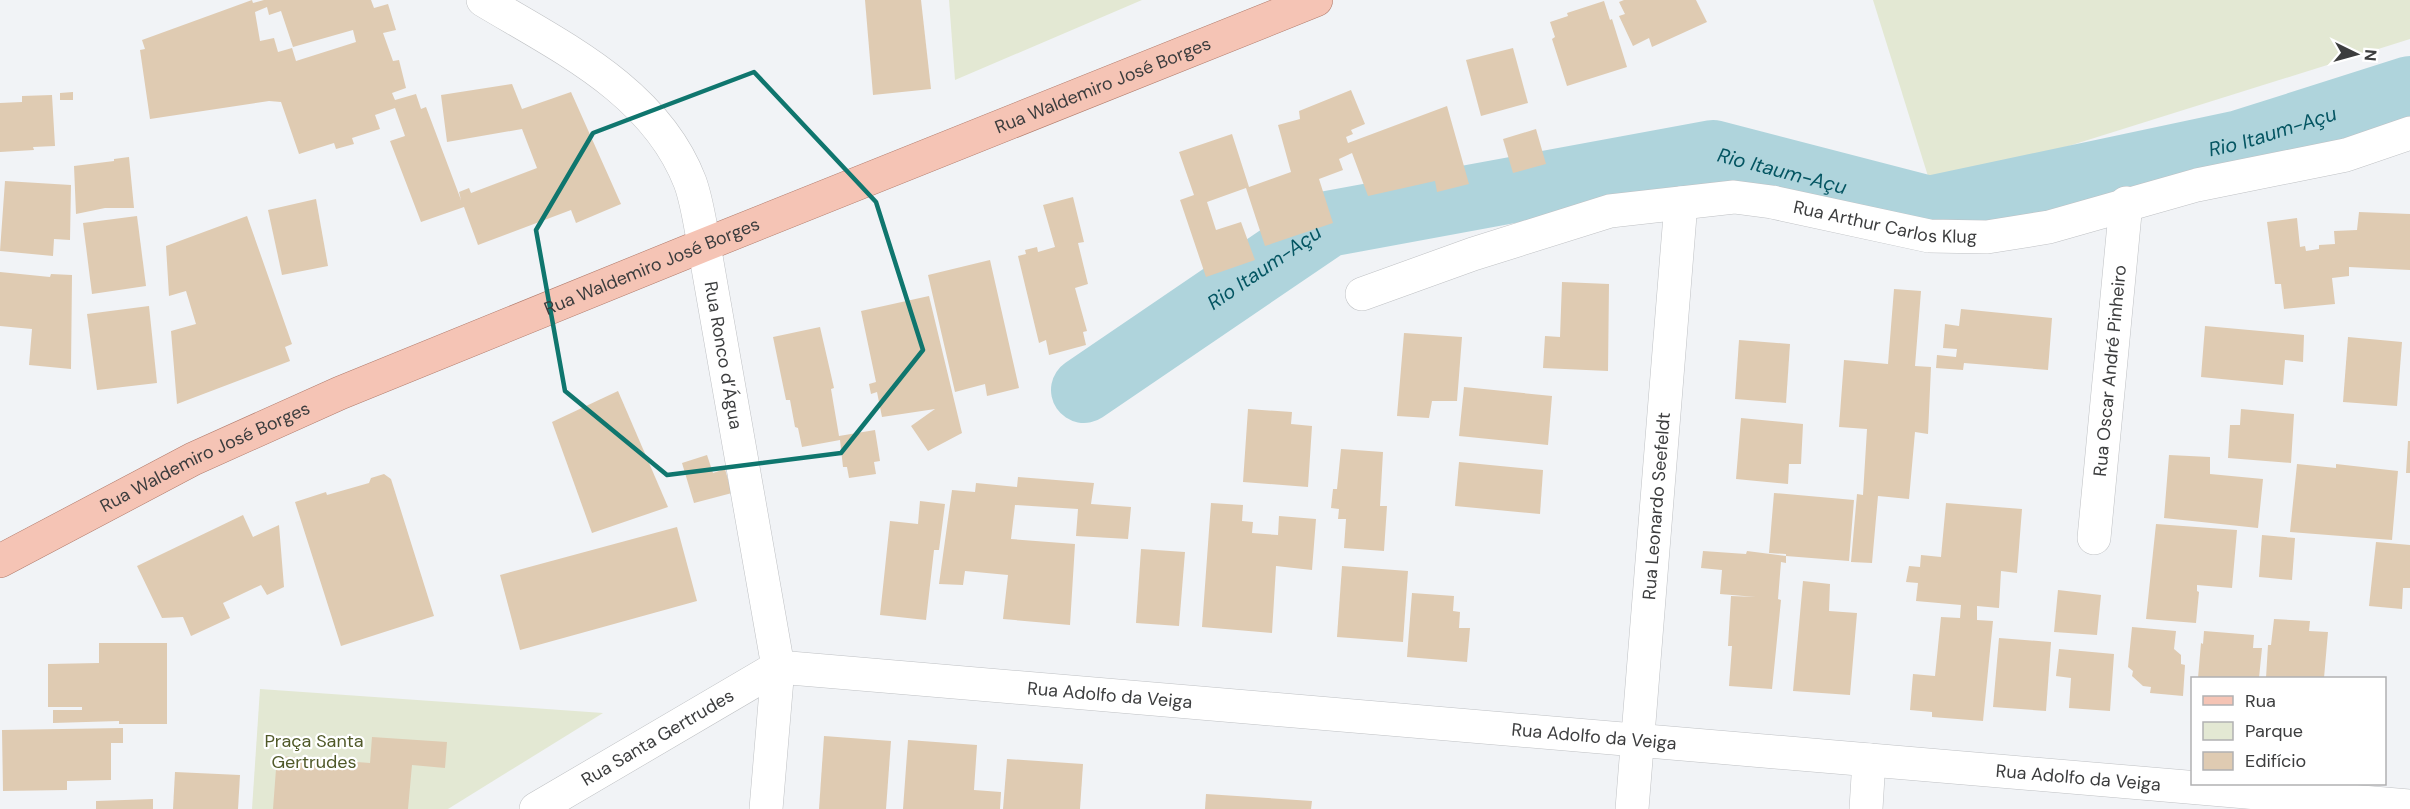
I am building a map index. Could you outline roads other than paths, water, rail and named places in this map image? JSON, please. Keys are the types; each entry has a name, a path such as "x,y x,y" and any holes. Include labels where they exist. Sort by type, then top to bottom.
{"main road":[{"name":"Rua Waldemiro José Borges","path":"0,561 193,459 358,386 1316,0"}],"street":[{"name":"Rua Ronco d’Água","path":"483,0 590,63 629,94 671,142 690,183 704,245 778,667 766,809"},
{"name":"Rua Arthur Carlos Klug","path":"1362,294 1473,254 1610,211 1734,197 1772,202 1929,236 1987,237 2049,226 2197,185 2346,154 2410,133"},
{"name":"Rua Leonardo Seefeldt","path":"1632,809 1681,203"},
{"name":"Rua Oscar André Pinheiro","path":"2094,538 2126,203"},
{"name":"Rua Adolfo da Veiga","path":"778,667 2410,806"},
{"name":"Rua Santa Gertrudes","path":"536,809 778,667"},
{"path":"1866,809 1869,760"}],"waterway":[{"name":"Rio Itaum-Açu","path":"1084,390 1328,224 1713,153 1929,209 2240,143 2410,89"}],"park label":[{"name":"Praça Santa Gertrudes","path":"314,751"}]}
